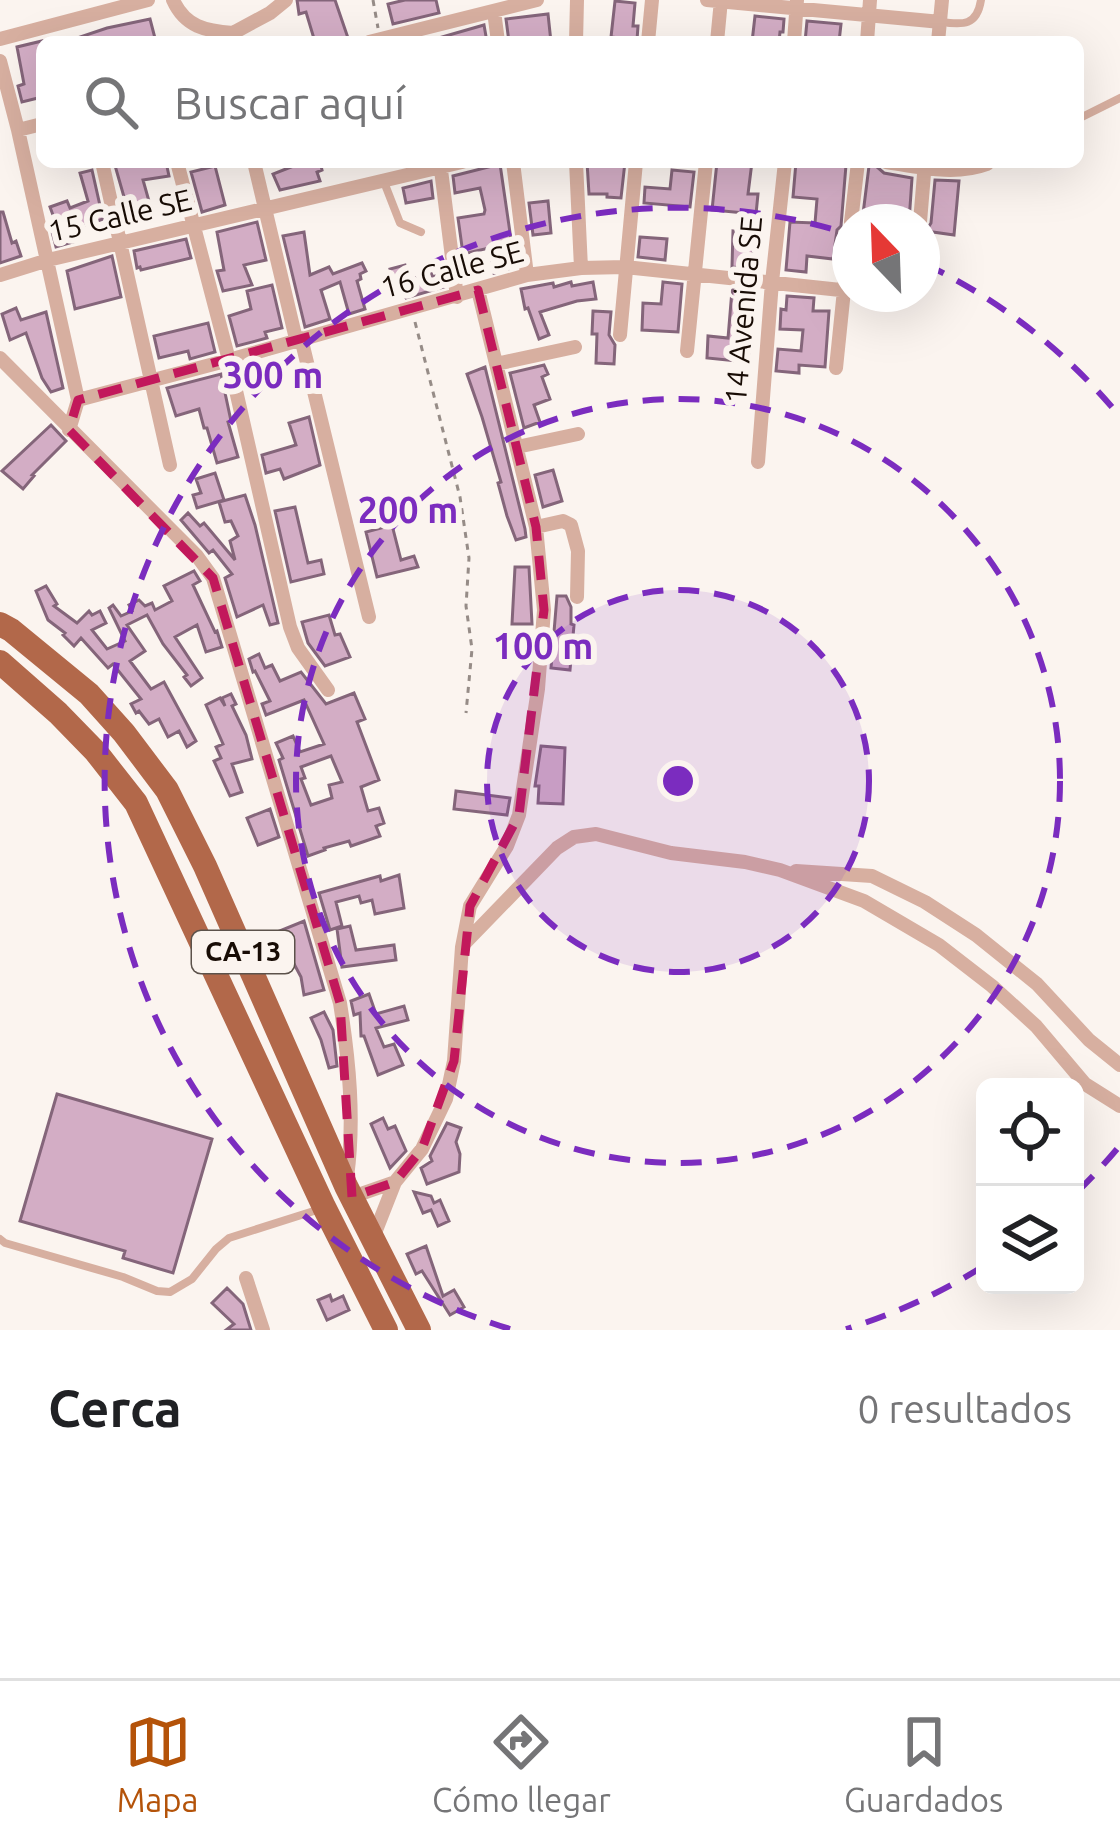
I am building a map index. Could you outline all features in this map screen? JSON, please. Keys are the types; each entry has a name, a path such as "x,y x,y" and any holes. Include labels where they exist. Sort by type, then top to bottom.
{"highway":[{"name":"CA-13","path":"0,624 89,694 167,790 349,1191 419,1330"},
{"name":"CA-13","path":"0,662 96,752 136,803 324,1208 386,1330"}],"street":[{"path":"0,39 148,0"},
{"path":"173,0 188,23 227,36"},
{"path":"237,36 286,0"},
{"path":"423,35 537,0"},
{"path":"576,36 577,0"},
{"path":"649,36 652,0"},
{"path":"717,36 716,0 870,7 941,22"},
{"path":"939,36 942,0"},
{"path":"794,36 796,4"},
{"path":"494,11 497,36"},
{"path":"0,61 78,400 69,430"},
{"path":"18,130 36,126"},
{"path":"103,168 170,465"},
{"path":"178,168 290,627 298,648 328,690"},
{"path":"255,168 369,617"},
{"name":"15 Calle SE","path":"0,275 431,168"},
{"path":"441,168 458,297"},
{"path":"514,168 527,275"},
{"path":"576,168 581,268"},
{"path":"620,335 635,168"},
{"path":"687,351 705,168"},
{"name":"14 Avenida SE","path":"758,462 784,168"},
{"path":"853,204 857,168"},
{"path":"922,204 925,168"},
{"name":"16 Calle SE","path":"78,400 527,275 626,267 832,289"},
{"path":"373,1239 395,1182 422,1149 446,1099 470,906 507,846 519,815 538,688 544,610 536,527 478,290"},
{"path":"836,368 844,312"},
{"path":"496,364 575,346"},
{"path":"0,358 197,556 212,578 340,1004 348,1056 349,1191 395,1182"},
{"path":"517,447 578,434"},
{"path":"536,527 563,521 571,525 578,551 577,597"},
{"path":"462,947 557,848 574,837 596,834 671,853 780,870 864,901 939,945 1036,1026 1085,1084 1120,1106"},
{"path":"780,870 872,876 926,902 1037,984 1088,1040 1120,1065"},
{"path":"246,1278 263,1330"}],"lane":[{"path":"941,22 971,22 981,0"},
{"path":"1084,116 1120,98"},
{"path":"384,182 400,223 421,232"},
{"path":"0,1239 170,1292 192,1280 229,1238 324,1208"}],"path":[{"path":"373,0 375,36"},
{"path":"411,309 460,497 469,558 466,606 472,650 466,713"}],"highlighted area":[{"path":"478,290 536,527 544,610 519,815 470,906 454,1061 422,1149 395,1182 352,1197 340,1003 213,578 69,430 78,400"}],"building":[{"path":"297,0 335,0 347,36 313,36 306,12 299,14"},
{"path":"436,0 439,13 393,24 388,4"},
{"path":"615,1 635,3 637,36 611,36"},
{"path":"548,14 550,36 508,36 506,19"},
{"path":"755,16 784,19 780,36 753,36"},
{"path":"150,19 154,36 83,36"},
{"path":"807,21 841,24 840,36 806,36"},
{"path":"484,25 486,36 446,36"},
{"path":"36,42 36,98 22,102 18,86 24,84 17,47"},
{"path":"116,168 167,168 169,176 143,180 154,219 132,225"},
{"path":"216,168 225,205 202,212 191,172"},
{"path":"288,168 322,170 317,172 320,181 280,190 273,174"},
{"path":"501,168 515,267 494,273 489,248 463,254 458,218 485,210 480,188 455,193 453,176"},
{"path":"587,168 624,168 621,198 589,194"},
{"path":"716,168 751,168 748,194 758,194 756,214 712,210"},
{"path":"795,168 846,168 843,204 832,204 832,259 807,256 806,272 786,270 790,222 815,223 817,199 793,197"},
{"path":"869,168 912,178 910,204 864,204"},
{"path":"92,170 103,219 70,231 73,242 56,247 51,228 57,226 50,207 67,201 70,208 88,201 80,173"},
{"path":"672,170 694,172 690,207 644,203 645,187 670,189"},
{"path":"935,180 959,181 954,235 940,233 940,204 933,204"},
{"path":"431,181 433,198 406,203 403,188"},
{"path":"548,201 551,233 533,235 529,203"},
{"path":"0,212 21,256 0,263"},
{"path":"257,222 266,260 244,265 252,285 223,291 217,271 224,270 217,232"},
{"path":"733,231 757,234 749,269 732,267"},
{"path":"304,232 310,275 329,267 333,274 362,263 366,271 357,281 365,309 349,314 340,282 321,290 330,319 305,327 283,236"},
{"path":"640,237 667,239 665,260 638,257"},
{"path":"186,239 191,258 137,268 134,251"},
{"path":"112,256 121,297 75,309 67,271"},
{"path":"405,265 409,280 443,273 444,287 406,298 390,269"},
{"path":"571,282 572,286 593,282 596,299 540,312 549,335 539,339 521,289"},
{"path":"663,282 682,284 678,332 642,330 643,303 661,304"},
{"path":"272,285 282,328 265,332 267,338 237,346 229,316 251,309 247,291"},
{"path":"732,290 758,292 748,362 707,358 708,336 728,338"},
{"path":"787,296 814,298 813,311 829,311 825,367 799,365 799,373 776,371 778,349 801,351 803,330 780,329"},
{"path":"16,308 21,320 46,312 63,388 51,392 26,333 10,340 2,314"},
{"path":"593,311 611,312 614,364 596,363"},
{"path":"208,323 215,352 190,359 188,351 159,358 154,336"},
{"path":"544,365 548,374 542,377 550,399 534,405 540,422 524,428 510,373"},
{"path":"485,367 525,529 526,537 516,540 467,374"},
{"path":"221,374 238,457 217,463 199,409 176,416 167,388"},
{"path":"309,417 320,465 284,479 280,469 266,473 262,455 296,445 289,423"},
{"path":"51,425 66,441 23,489 2,471"},
{"path":"553,470 562,501 543,507 535,475"},
{"path":"215,473 224,500 197,508 193,495 201,493 196,479"},
{"path":"245,495 278,623 270,625 263,605 237,617 225,578 232,574 181,520 188,513 200,526 204,523 235,560 230,541 238,536 231,521 225,522 219,502"},
{"path":"295,507 308,563 321,560 324,574 291,582 275,511"},
{"path":"392,525 401,560 414,556 418,567 377,577 366,532"},
{"path":"515,567 529,567 532,624 512,624"},
{"path":"194,571 200,581 193,585 222,647 206,652 197,625 175,637 202,678 191,686 147,615 127,625 145,651 130,661 151,689 164,682 196,741 187,747 179,731 168,737 159,719 149,724 136,713 131,704 141,699 113,664 108,668 81,638 74,646 48,620 36,591 46,586 54,606 77,623 89,611 92,615 100,611 106,623 92,630 107,649 125,641 109,608 113,605 121,616 139,600 145,606 152,603 155,610 172,601 164,586"},
{"path":"557,596 566,596 571,607 570,670 551,668"},
{"path":"329,615 350,657 325,666 308,643 302,622"},
{"path":"259,654 265,668 272,665 280,681 301,672 326,704 354,693 365,719 357,722 379,780 361,787 368,811 379,808 384,823 376,826 380,836 308,856 276,743 293,736 300,752 324,744 304,700 266,715 262,704 270,701 249,659","holes":["331,756 342,782 329,785 332,798 311,805 301,767"]},
{"path":"231,694 252,759 232,764 242,792 230,796 214,761 221,758 216,747 223,744 206,705 220,698 225,706 222,698"},
{"path":"541,746 565,748 563,804 538,803 539,786 535,786"},
{"path":"456,791 510,798 507,815 454,809"},
{"path":"270,809 279,837 258,845 247,818"},
{"path":"399,875 404,908 375,914 372,900 361,903 359,896 336,902 342,926 330,930 319,893"},
{"path":"304,921 324,990 304,995 301,977 277,932"},
{"path":"350,926 356,950 394,945 396,960 342,967 337,929"},
{"path":"369,994 376,1014 404,1006 408,1020 376,1028 384,1047 394,1044 403,1065 378,1075 361,1036 360,1013 354,1015 351,1001"},
{"path":"324,1012 333,1030 337,1066 329,1068 311,1018"},
{"path":"57,1094 212,1139 173,1273 123,1258 125,1251 20,1221"},
{"path":"383,1118 388,1129 395,1126 406,1151 390,1168 371,1124"},
{"path":"447,1123 461,1128 456,1142 459,1172 427,1184 421,1168 432,1161 430,1156"},
{"path":"414,1192 431,1196 434,1203 440,1200 449,1221 438,1226 431,1210 423,1213"},
{"path":"426,1246 443,1296 454,1290 464,1307 450,1315 422,1271 416,1274 407,1254"},
{"path":"227,1288 243,1304 251,1330 226,1330 234,1324 212,1303"},
{"path":"330,1295 332,1301 343,1296 349,1310 327,1320 318,1300"}]}
